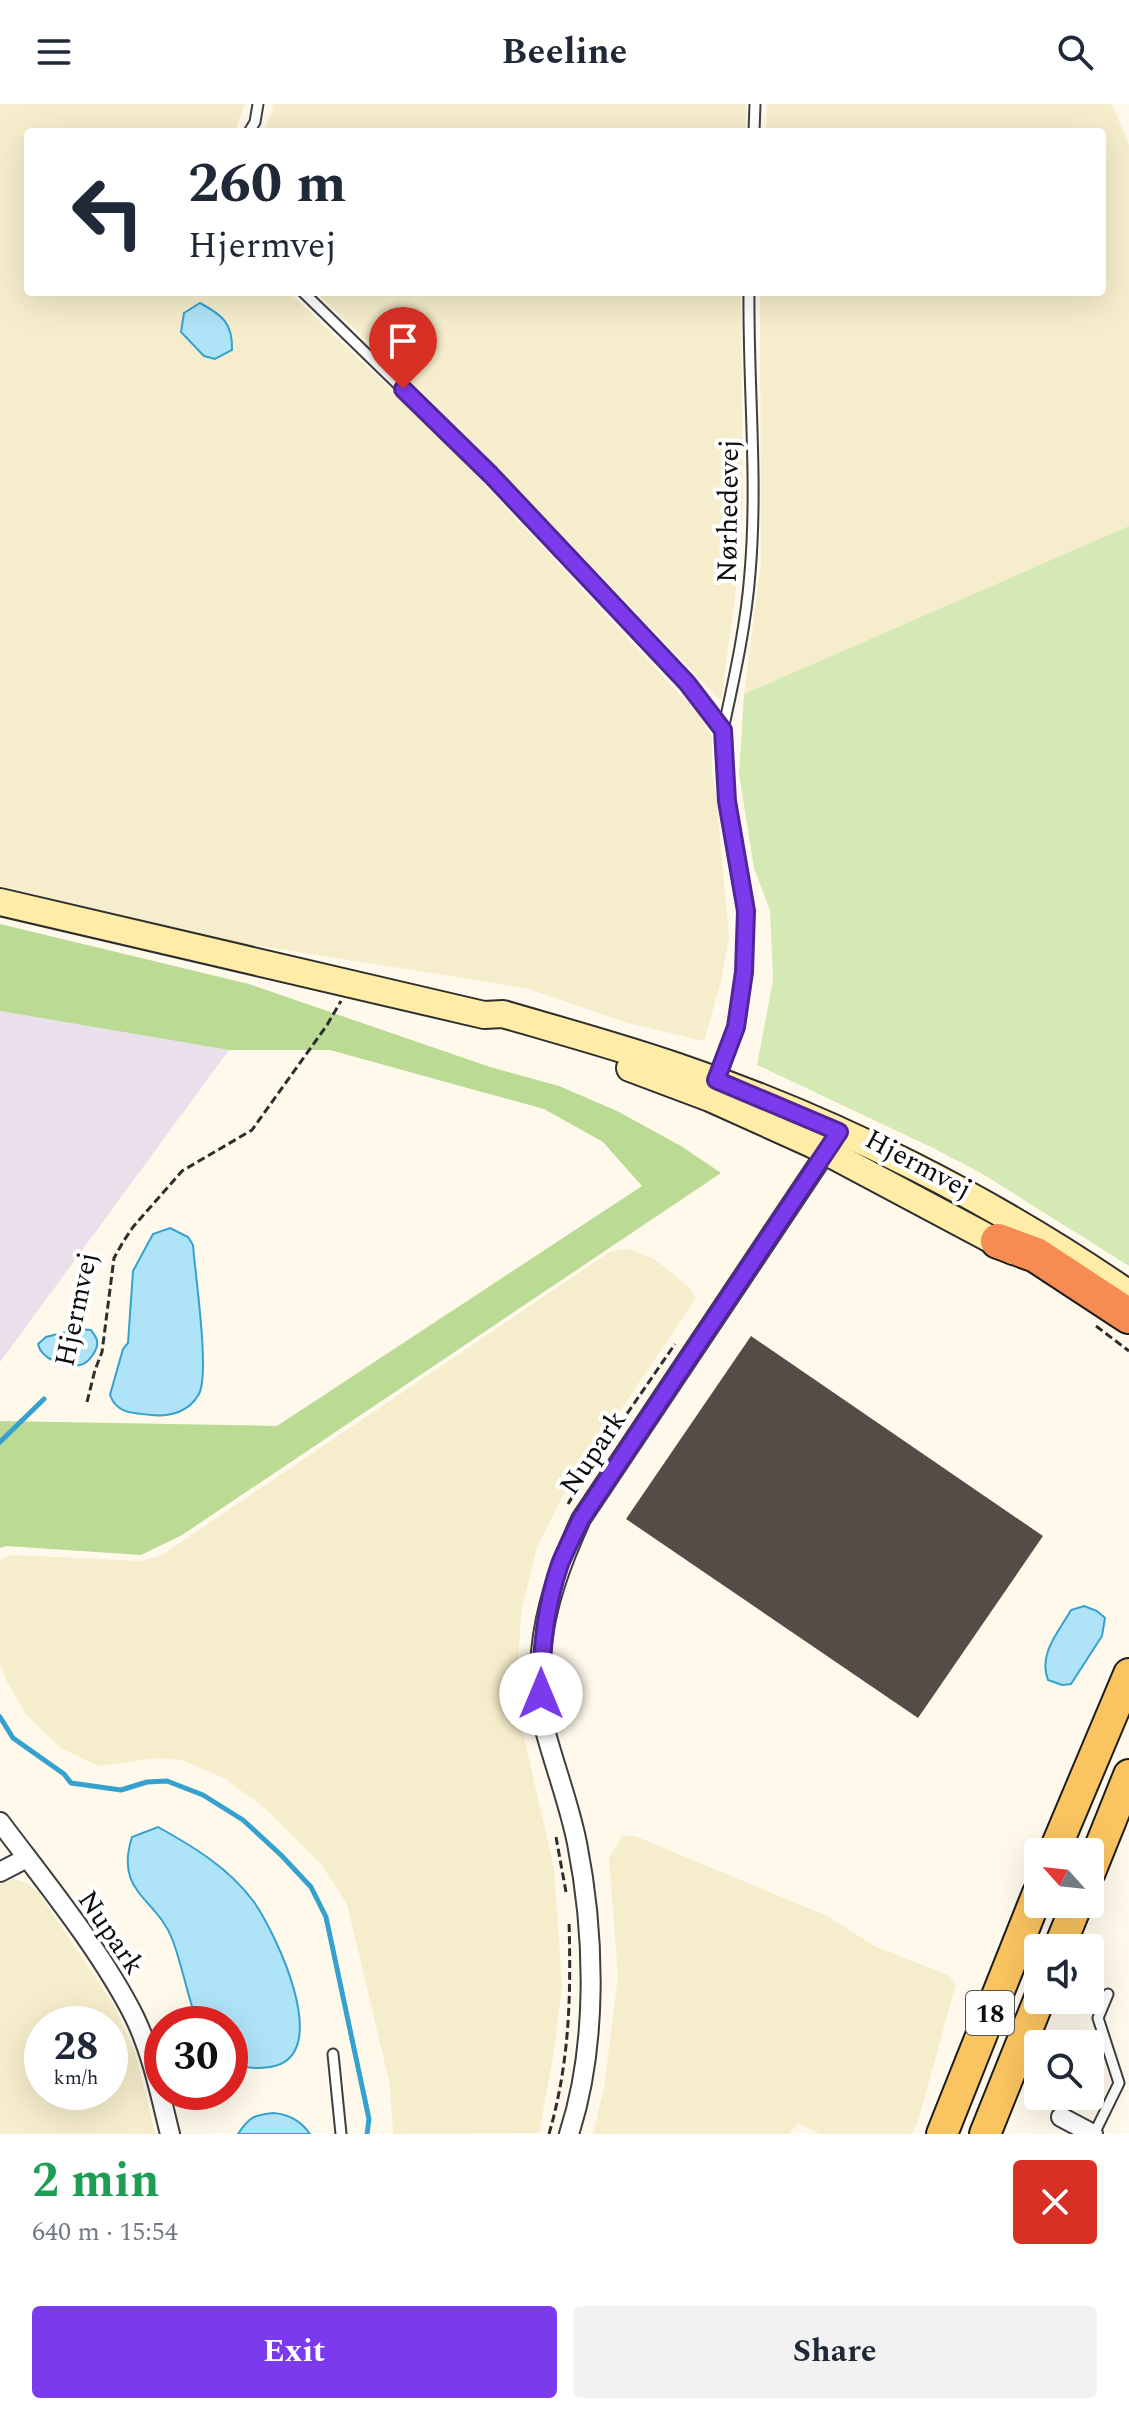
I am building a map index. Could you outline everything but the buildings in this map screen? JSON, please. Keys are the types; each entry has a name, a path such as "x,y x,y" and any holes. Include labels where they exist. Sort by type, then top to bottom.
{"highway":[{"path":"998,1241 1036,1255 1129,1316"}],"main road":[{"path":"1060,1838 1129,1674"},
{"path":"1104,1838 1129,1775"},
{"name":"18","path":"942,2134 1028,1918"},
{"name":"18","path":"985,2134 1033,2014"}],"street":[{"name":"Hjermvej","path":"0,902 484,1015 503,1014 639,1054 833,1141 975,1197 1129,1294"},
{"name":"Hjermvej","path":"833,1141 1073,1289 1129,1331"},
{"name":"Nupark","path":"569,2134 582,2079 591,1998 588,1917 577,1842 544,1722 541,1652 548,1610 561,1564 581,1519 833,1141"},
{"name":"Nupark","path":"0,1822 105,1966 135,2017 156,2074 170,2134"},
{"path":"0,1872 27,1858"},
{"path":"1061,2117 1093,2134"}],"lane":[{"path":"251,128 258,104"},
{"path":"754,128 755,104"},
{"path":"307,296 491,475 687,683 723,730"},
{"name":"Nørhedevej","path":"713,1089 736,1027 744,972 746,911 727,801 723,730 750,574 749,296"},
{"path":"1093,2134 1119,2083 1098,2018 1108,1994"},
{"path":"333,2054 341,2134"}],"path":[{"name":"Hjermvej","path":"87,1402 102,1352 114,1258 123,1242 182,1171 252,1130 327,1025 340,1004 346,983"},
{"path":"1090,1322 1129,1351"},
{"path":"563,1516 589,1469 678,1339"},
{"path":"555,1827 566,1896"},
{"path":"549,2134 565,2061 571,1994 568,1909"}],"shaded area":[{"path":"0,104 245,104 236,128 24,128 24,296 293,296 437,434 698,714 712,737 712,773 729,937 721,981 704,1041 628,1023 526,988 228,941 0,886"},
{"path":"272,104 747,104 746,128 265,128 273,109"},
{"path":"767,104 1112,104 1129,145 1129,526 744,694 761,563 760,296 1106,296 1106,128 766,128"},
{"path":"319,296 741,296 743,503 738,575 721,701 452,420"},
{"path":"0,1011 229,1050 0,1362"},
{"path":"630,1249 654,1259 689,1287 696,1298 564,1494 537,1547 521,1613 516,1702 554,1868 562,1986 539,2133 393,2134 390,2085 347,1904 321,1864 267,1810 224,1778 182,1760 155,1758 99,1766 61,1748 26,1715 0,1664 0,1560 12,1555 141,1561 162,1555 611,1251"},
{"path":"622,1836 635,1836 827,1916 876,1947 948,1975 956,1984 912,2134 820,2134 798,2123 789,2134 593,2134 604,2088 618,1977 609,1858"},
{"path":"13,1879 27,1883 38,1892 114,2006 24,2006 24,2110 128,2110 128,2036 144,2088 144,2110 149,2110 155,2134 0,2134 0,1884"}],"green space":[{"path":"1129,526 1129,1266 981,1173 757,1065 773,980 770,911 754,868 739,774 744,694"},
{"path":"0,924 249,984 490,1067 559,1086 617,1111 681,1146 721,1173 182,1535 141,1555 0,1548 0,1421 277,1426 642,1186 603,1142 544,1109 330,1050 229,1050 0,1011"}],"water":[{"path":"200,303 220,316 231,333 232,350 215,359 204,356 181,332 184,313"},
{"path":"170,1228 188,1237 193,1245 202,1345 202,1382 195,1400 178,1412 158,1415 132,1413 117,1406 110,1395 123,1349 128,1343 133,1271 153,1234"},
{"path":"78,1329 91,1330 97,1340 95,1352 83,1364 61,1364 40,1349 38,1344 46,1337"},
{"path":"1084,1606 1105,1618 1102,1636 1071,1684 1062,1685 1048,1680 1047,1652 1071,1610"},
{"path":"158,1827 222,1869 254,1902 275,1939 295,1992 299,2018 298,2041 289,2058 270,2067 248,2067 248,2006 192,2006 166,1926 133,1883 128,1856 132,1837"},
{"path":"273,2113 294,2119 310,2134 238,2134 252,2118"}],"waterway":[{"path":"0,1442 44,1399"},
{"path":"0,1717 13,1738 64,1774 71,1783 121,1790 147,1782 167,1781 203,1795 243,1820 311,1887 326,1917 369,2119 367,2134"}],"route":[{"path":"403,389 491,475 687,683 723,730 727,801 746,911 744,972 736,1027 716,1080 839,1132 581,1519 561,1564 548,1610 541,1652 541,1694"}]}
